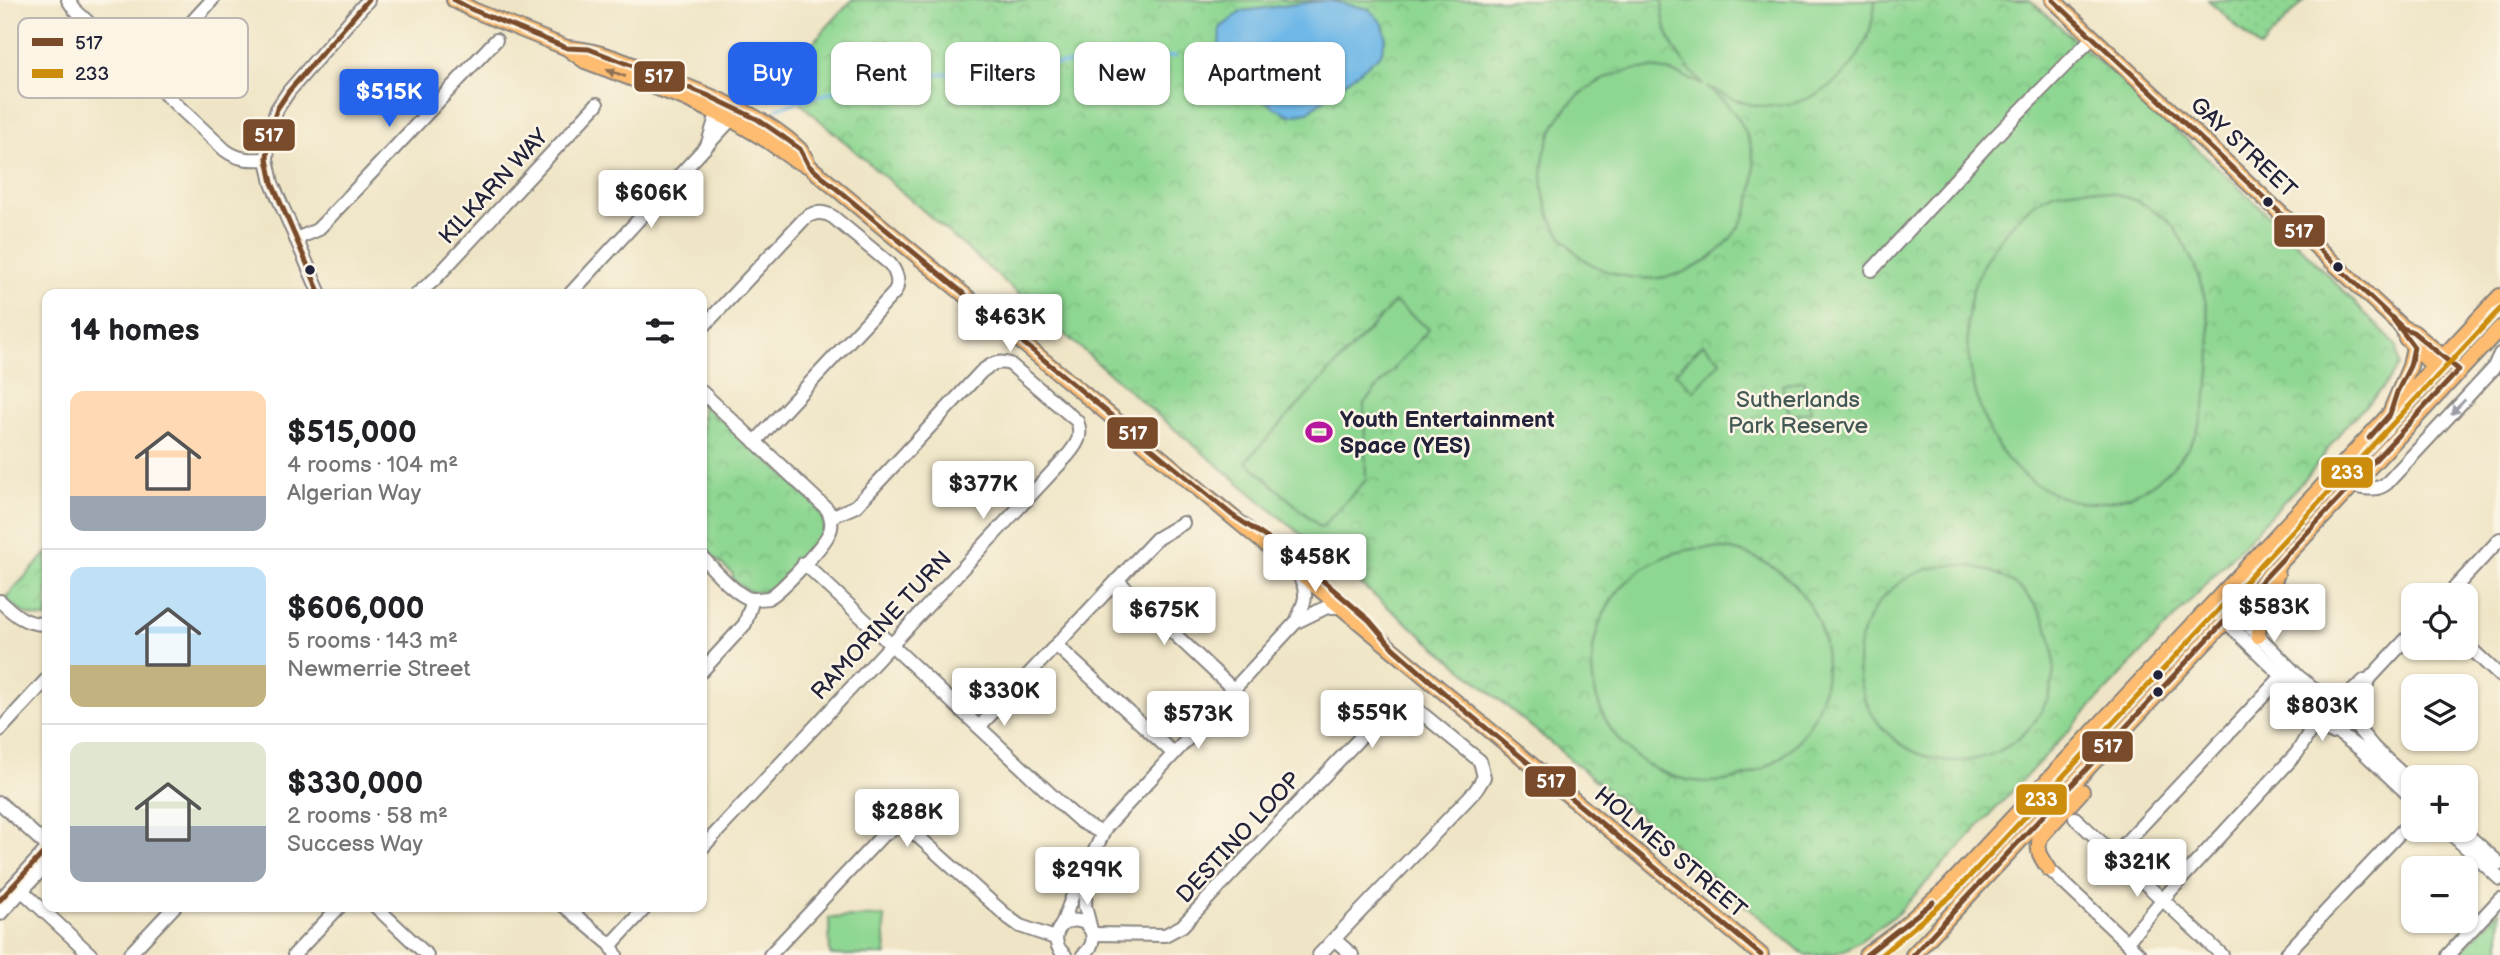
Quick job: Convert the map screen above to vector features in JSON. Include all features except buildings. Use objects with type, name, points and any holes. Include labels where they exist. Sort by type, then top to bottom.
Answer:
[{"type":"main road","name":"HOLMES STREET","points":[[454,0],[568,48],[585,61],[684,98],[718,107],[735,115],[793,159],[809,166],[1760,955]]},
{"type":"main road","name":"GAY STREET","points":[[2053,0],[2403,328],[2413,332],[2454,376]]},
{"type":"main road","points":[[1866,955],[1946,890],[2500,296]]},
{"type":"main road","name":"GAY STREET","points":[[2403,328],[2406,338],[2414,347],[2439,362]]},
{"type":"main road","points":[[1913,955],[2500,328]]},
{"type":"main road","points":[[2390,414],[2410,366],[2414,347]]},
{"type":"main road","name":"HOLMES STREET","points":[[1232,515],[1293,555],[1369,620],[1393,648]]},
{"type":"main road","points":[[2258,636],[2260,612],[2283,560]]},
{"type":"main road","points":[[2049,869],[2040,855],[2038,841],[2089,783],[2090,768]]},
{"type":"street","points":[[68,0],[84,18]]},
{"type":"street","points":[[195,18],[212,0]]},
{"type":"street","points":[[318,289],[271,183],[267,159],[269,134],[277,108],[289,91],[368,0]]},
{"type":"street","points":[[1872,270],[1990,142],[2093,37]]},
{"type":"street","points":[[296,239],[317,230],[496,40]]},
{"type":"street","points":[[170,98],[234,157],[267,159]]},
{"type":"street","name":"KILKARN WAY","points":[[422,289],[434,280],[597,104]]},
{"type":"street","points":[[708,144],[718,107]]},
{"type":"street","points":[[575,289],[735,115]]},
{"type":"street","points":[[707,323],[803,219],[813,214],[824,213],[834,217],[890,264],[897,274],[898,286],[895,292],[755,442]]},
{"type":"street","points":[[2352,486],[2374,490],[2387,483],[2493,369],[2500,354]]},
{"type":"street","name":"RAMORINE TURN","points":[[707,843],[1068,455],[1079,440],[1077,421],[1010,364],[1000,362],[991,365],[981,372],[856,506],[831,517]]},
{"type":"street","points":[[707,397],[827,509],[831,517],[828,535],[804,564],[772,595],[753,599],[741,594],[707,562]]},
{"type":"street","points":[[979,727],[1156,539],[1183,523]]},
{"type":"street","points":[[2459,583],[2500,539]]},
{"type":"street","points":[[804,564],[1070,812],[1087,826],[1102,833]]},
{"type":"street","points":[[1296,570],[1306,593],[1296,622]]},
{"type":"street","points":[[1117,580],[1233,689]]},
{"type":"street","points":[[707,666],[745,624],[753,599]]},
{"type":"street","points":[[0,601],[16,616],[36,625],[42,624]]},
{"type":"street","points":[[2216,602],[2316,714],[2319,728],[2360,749],[2401,788]]},
{"type":"street","points":[[1065,955],[1059,950],[1055,938],[1077,884],[1111,820],[1296,622],[1327,607],[1342,607]]},
{"type":"street","points":[[2230,617],[2258,636],[2308,685],[2341,709],[2401,772]]},
{"type":"street","points":[[1056,645],[1173,753]]},
{"type":"street","points":[[2341,709],[2401,645]]},
{"type":"street","points":[[2478,655],[2500,676]]},
{"type":"street","points":[[2114,855],[2283,675]]},
{"type":"street","points":[[0,730],[42,684]]},
{"type":"street","name":"DESTINO LOOP","points":[[1092,932],[1165,935],[1182,926],[1393,703],[1409,702],[1480,761],[1484,777],[1476,790],[1319,955]]},
{"type":"street","points":[[2127,942],[2297,753],[2322,704],[2341,709]]},
{"type":"street","points":[[2297,753],[2344,728],[2341,709]]},
{"type":"street","points":[[0,803],[42,843]]},
{"type":"street","points":[[2076,818],[2222,955]]},
{"type":"street","points":[[770,955],[880,838],[895,827],[912,831],[1020,926],[1055,938]]},
{"type":"street","points":[[2285,955],[2401,832]]},
{"type":"street","points":[[2460,842],[2500,879]]},
{"type":"street","points":[[2475,842],[2500,864]]},
{"type":"street","points":[[0,914],[42,855]]},
{"type":"street","points":[[0,900],[42,868]]},
{"type":"street","points":[[2049,869],[2140,955]]},
{"type":"street","points":[[1083,955],[1092,945],[1086,906],[1086,871]]},
{"type":"street","points":[[18,888],[42,910]]},
{"type":"street","points":[[2448,955],[2500,899]]},
{"type":"street","points":[[44,912],[91,955]]},
{"type":"street","points":[[129,955],[169,912]]},
{"type":"street","points":[[294,955],[334,912]]},
{"type":"street","points":[[381,912],[427,955]]},
{"type":"street","points":[[571,912],[626,955]]},
{"type":"street","points":[[582,912],[614,947]]},
{"type":"street","points":[[614,947],[642,912]]},
{"type":"street","points":[[1062,924],[1076,919],[1085,923],[1092,932]]},
{"type":"street","points":[[1335,939],[1352,955]]},
{"type":"green space","name":"Sutherlands Park Reserve","points":[[852,0],[2030,0],[2224,173],[2287,233],[2397,346],[2399,366],[2382,389],[2343,429],[2312,471],[1897,914],[1846,949],[1828,955],[1805,955],[1148,407],[802,105],[817,105],[817,42],[813,42]]},
{"type":"green space","points":[[1662,0],[1875,0],[1872,22],[1855,61],[1825,90],[1785,105],[1763,106],[1741,102],[1707,87],[1737,117],[1751,147],[1754,177],[1749,205],[1736,232],[1716,253],[1691,269],[1662,278],[1630,277],[1606,271],[1590,263],[1564,239],[1550,215],[1543,189],[1543,163],[1550,137],[1563,113],[1582,93],[1607,78],[1632,70],[1659,69],[1703,85],[1686,65],[1669,37]]},
{"type":"green space","points":[[2208,0],[2305,0],[2260,48]]},
{"type":"green space","points":[[2087,188],[2138,201],[2156,211],[2173,227],[2199,278],[2208,319],[2211,361],[2200,423],[2181,457],[2162,477],[2140,491],[2115,500],[2092,503],[2079,502],[2052,493],[2027,478],[2007,459],[1991,434],[1978,402],[1970,367],[1967,332],[1970,303],[1977,279],[1987,257],[2002,237],[2023,213],[2045,197]]},
{"type":"green space","name":"Youth Entertainment Space (YES)","points":[[1395,302],[1429,329],[1364,403],[1366,480],[1321,528],[1246,461]]},
{"type":"green space","points":[[1703,344],[1721,361],[1694,391],[1675,373]]},
{"type":"green space","points":[[1803,380],[1811,411],[1790,416],[1782,385]]},
{"type":"green space","points":[[707,408],[718,419],[722,417],[817,506],[824,525],[820,537],[773,588],[767,591],[756,592],[742,587],[732,579],[733,574],[707,554]]},
{"type":"green space","points":[[1698,548],[1720,548],[1754,557],[1792,582],[1817,620],[1824,642],[1824,688],[1817,710],[1792,748],[1764,768],[1743,777],[1720,782],[1698,782],[1675,777],[1654,768],[1635,756],[1618,739],[1597,699],[1592,676],[1592,654],[1597,631],[1606,610],[1618,591],[1635,574],[1675,553]]},
{"type":"green space","points":[[42,558],[42,618],[24,613],[5,598]]},
{"type":"green space","points":[[1956,565],[1994,572],[2011,581],[2025,594],[2038,608],[2047,625],[2054,663],[2047,701],[2038,718],[2025,732],[2011,745],[1994,754],[1956,761],[1918,754],[1901,745],[1887,732],[1874,718],[1865,701],[1858,663],[1865,625],[1874,608],[1887,594],[1901,581],[1918,572]]},
{"type":"green space","points":[[2500,910],[2500,955],[2458,955]]},
{"type":"green space","points":[[884,916],[886,955],[830,955],[829,918]]},
{"type":"water","points":[[1327,0],[1369,9],[1383,24],[1386,37],[1381,54],[1345,83],[1345,42],[1219,42],[1220,28],[1242,11]]},
{"type":"water","points":[[1271,105],[1317,105],[1308,112],[1290,115]]},
{"type":"waterway","points":[[777,108],[844,89],[926,76],[1175,56]]},
{"type":"transit line","name":"517","points":[[318,289],[272,183],[267,159],[269,134],[277,109],[289,91],[368,0]]},
{"type":"transit line","name":"517","points":[[454,0],[567,48],[589,49],[707,95],[757,119],[800,149],[809,166],[1232,515],[1293,555],[1369,620],[1393,648],[1451,699],[1761,955]]},
{"type":"transit line","name":"517","points":[[1913,955],[2459,370],[2413,332],[2403,328],[2053,0]]},
{"type":"transit line","name":"233","points":[[1881,955],[1952,895],[2500,309]]},
{"type":"transit line","name":"517","points":[[2369,438],[2390,414],[2410,366],[2414,347],[2392,318]]},
{"type":"transit line","name":"517","points":[[0,900],[42,854]]},
{"type":"transit line","name":"517","points":[[1866,955],[1933,902]]},
{"type":"place","name":"Youth Entertainment Space (YES)","points":[[1319,432]]}]
